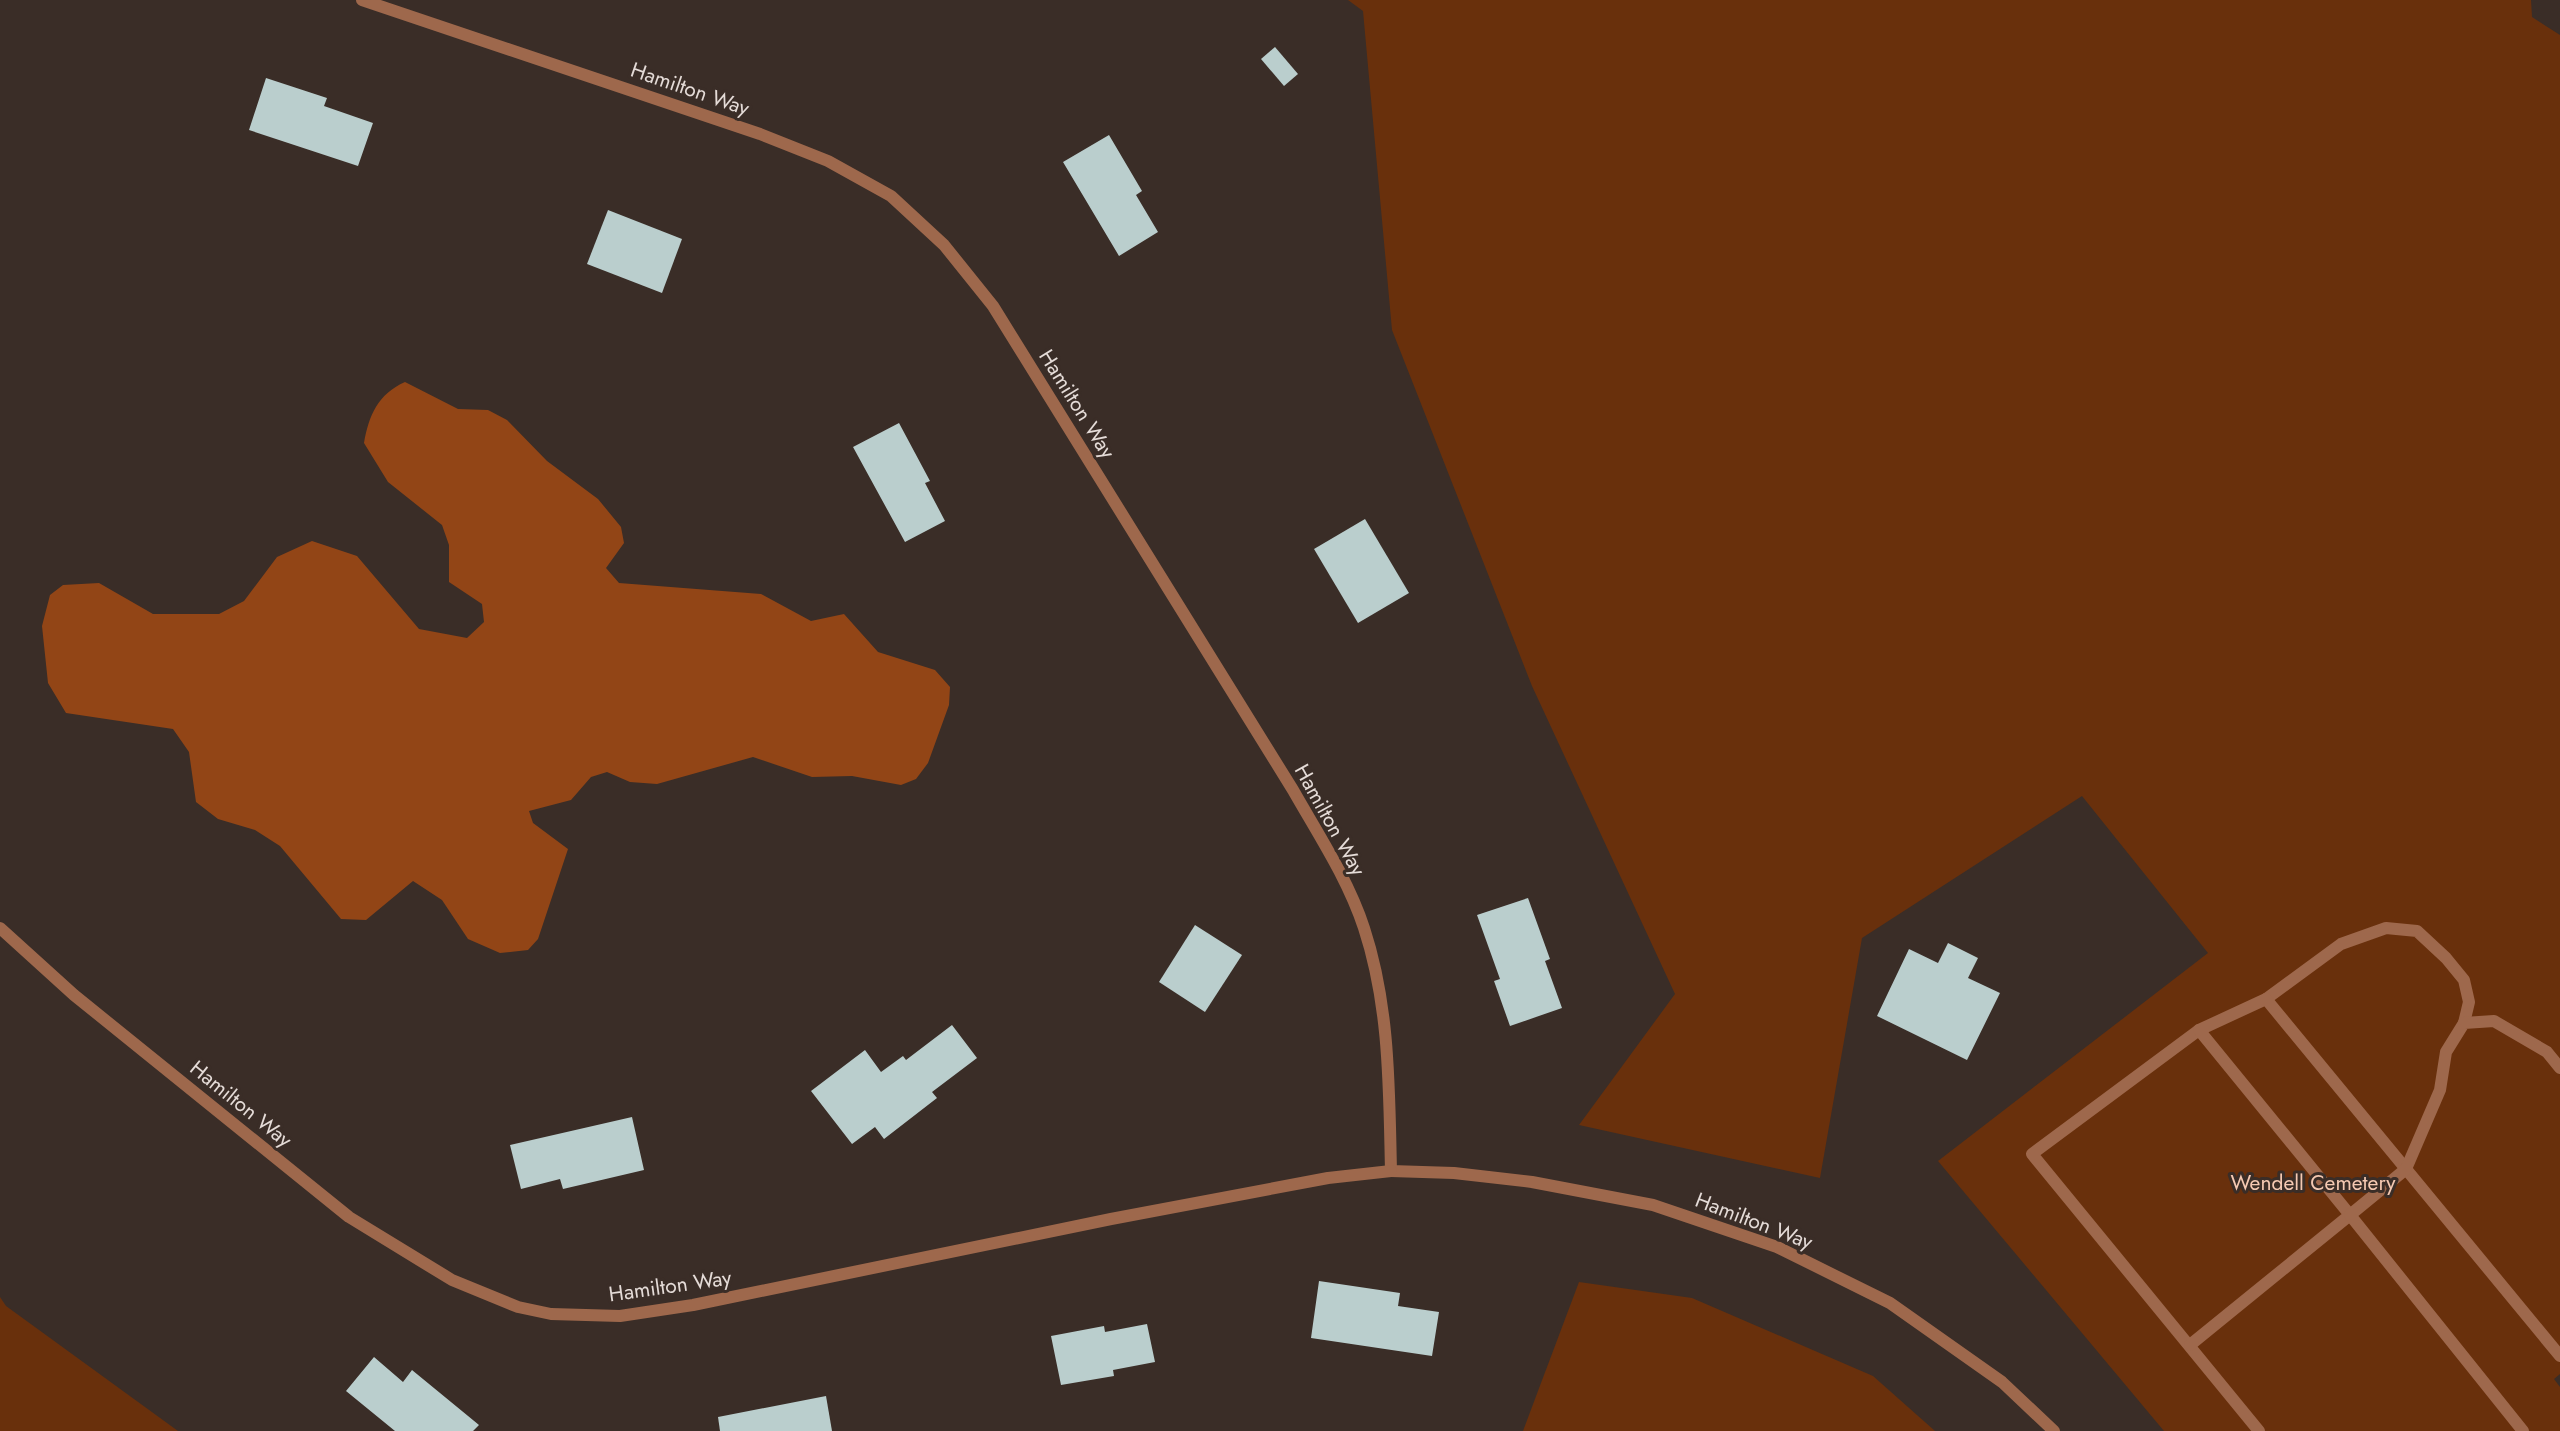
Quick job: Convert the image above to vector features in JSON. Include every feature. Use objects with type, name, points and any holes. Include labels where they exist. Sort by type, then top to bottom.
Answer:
[{"type":"street","name":"Hamilton Way","points":[[362,0],[760,134],[828,161],[891,196],[944,245],[993,306],[1287,780],[1333,860],[1364,927],[1380,991],[1387,1042],[1391,1171]]},
{"type":"street","name":"Hamilton Way","points":[[0,928],[74,995],[349,1217],[452,1280],[518,1307],[551,1314],[620,1316],[693,1305],[1111,1219],[1328,1178],[1391,1171],[1454,1173],[1532,1182],[1653,1205],[1777,1247],[1890,1303],[2002,1382],[2054,1431]]},
{"type":"street","points":[[2190,1345],[2406,1169],[2440,1090],[2446,1052],[2464,1023],[2469,1002],[2464,980],[2446,958],[2417,931],[2386,928],[2341,944],[2266,999],[2199,1030],[2032,1154],[2259,1431]]},
{"type":"street","points":[[2266,999],[2560,1356]]},
{"type":"street","points":[[2464,1023],[2494,1020],[2547,1052],[2560,1068]]},
{"type":"street","points":[[2199,1030],[2523,1431]]},
{"type":"street","points":[[2547,1052],[2560,1053]]},
{"type":"green space","name":"Wendell Cemetery","points":[[1348,0],[2531,0],[2532,17],[2560,35],[2560,1374],[2554,1379],[2560,1387],[2560,1431],[2164,1431],[1938,1161],[2208,953],[2082,796],[1862,938],[1820,1178],[1579,1125],[1675,994],[1532,686],[1392,330],[1363,11]]},
{"type":"green space","points":[[1579,1282],[1692,1298],[1873,1376],[1935,1431],[1523,1431]]},
{"type":"green space","points":[[0,1297],[6,1306],[178,1431],[0,1431]]},
{"type":"shaded area","points":[[405,382],[458,409],[488,410],[507,420],[547,461],[598,499],[621,527],[624,543],[606,568],[619,583],[761,594],[811,621],[844,614],[878,652],[935,670],[950,687],[949,705],[928,763],[916,779],[901,785],[852,776],[812,777],[753,757],[657,784],[630,782],[607,772],[591,777],[571,800],[529,811],[533,823],[568,849],[538,939],[528,950],[500,953],[468,939],[442,900],[413,881],[366,920],[341,919],[280,846],[255,830],[218,819],[196,802],[189,752],[173,729],[66,713],[48,683],[42,626],[50,595],[63,585],[99,583],[153,614],[219,614],[244,601],[277,557],[312,541],[357,556],[419,629],[467,638],[484,622],[482,604],[449,582],[449,545],[442,525],[388,482],[364,443],[376,406],[388,393]]},
{"type":"building","points":[[1275,47],[1298,74],[1284,86],[1261,59]]},
{"type":"building","points":[[266,78],[327,98],[324,106],[373,123],[358,166],[249,130]]},
{"type":"building","points":[[1109,135],[1142,191],[1136,195],[1158,232],[1119,256],[1063,162]]},
{"type":"building","points":[[608,210],[682,239],[662,293],[587,264]]},
{"type":"building","points":[[899,423],[930,481],[925,483],[945,521],[905,542],[853,447]]},
{"type":"building","points":[[1365,519],[1409,593],[1358,623],[1314,549]]},
{"type":"building","points":[[1528,898],[1550,959],[1545,961],[1562,1008],[1510,1026],[1494,981],[1500,979],[1477,915]]},
{"type":"building","points":[[1195,925],[1242,955],[1205,1012],[1159,982]]},
{"type":"building","points":[[1948,943],[1978,958],[1968,978],[2000,993],[1967,1060],[1877,1016],[1909,949],[1938,963]]},
{"type":"building","points":[[952,1025],[977,1058],[932,1092],[937,1098],[884,1139],[875,1127],[852,1144],[811,1091],[865,1050],[881,1072],[903,1056],[906,1060]]},
{"type":"building","points":[[632,1117],[644,1170],[563,1189],[560,1179],[521,1189],[510,1145]]},
{"type":"building","points":[[1319,1281],[1400,1293],[1398,1306],[1439,1312],[1432,1356],[1311,1338]]},
{"type":"building","points":[[1147,1324],[1155,1362],[1113,1370],[1114,1376],[1061,1385],[1051,1336],[1104,1326],[1105,1332]]},
{"type":"building","points":[[374,1357],[403,1382],[412,1370],[479,1425],[473,1431],[395,1431],[346,1391]]},
{"type":"building","points":[[826,1396],[832,1431],[720,1431],[718,1417]]}]
